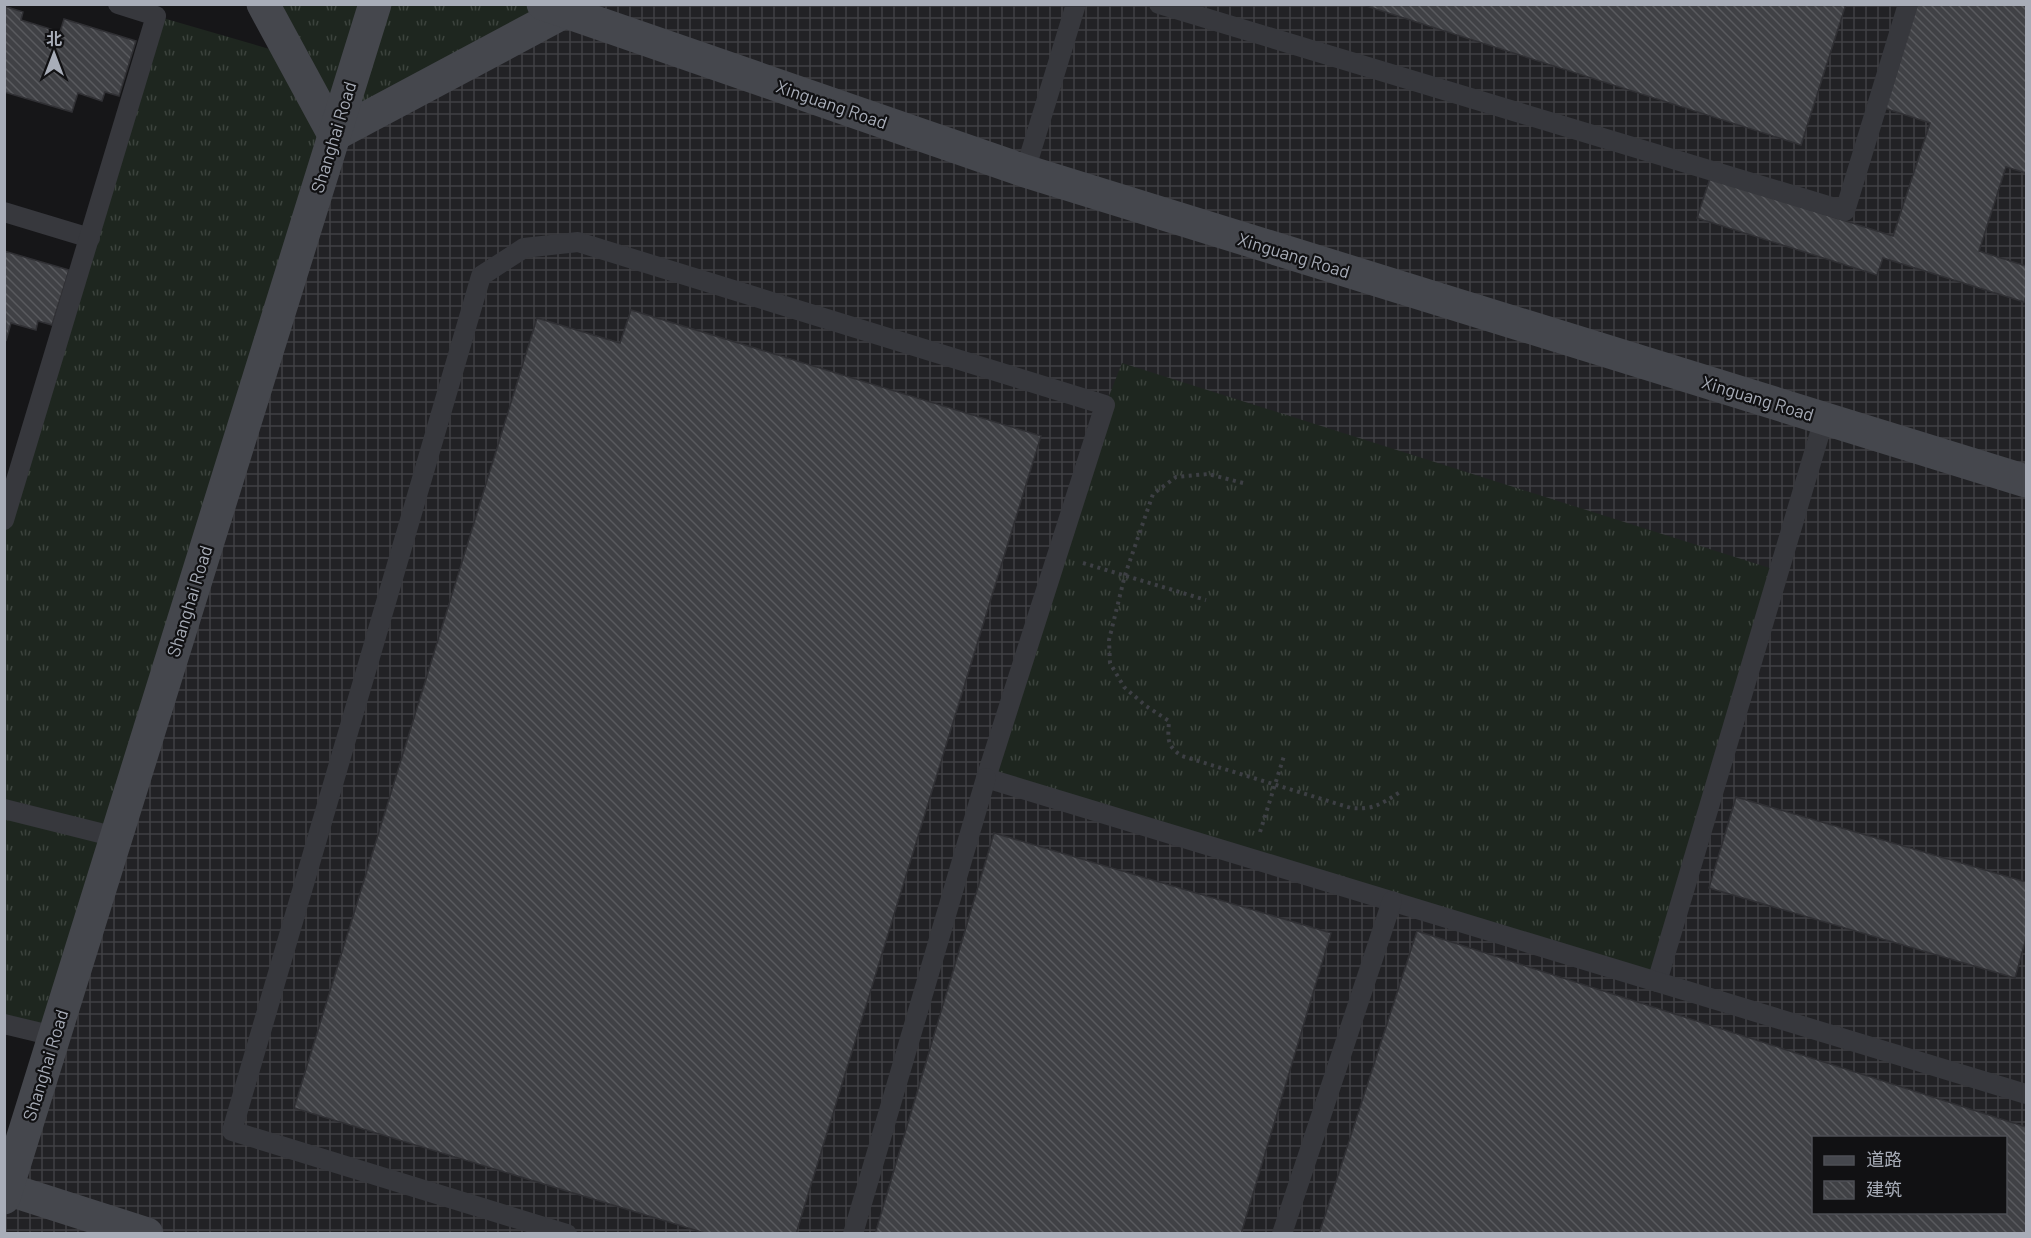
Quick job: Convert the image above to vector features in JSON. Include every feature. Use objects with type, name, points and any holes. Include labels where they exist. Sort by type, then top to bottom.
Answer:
[{"type":"street","points":[[263,4],[334,135],[557,7]]},
{"type":"street","name":"Shanghai Road","points":[[6,1193],[375,4]]},
{"type":"street","name":"Xinguang Road","points":[[557,7],[1025,171],[2026,481]]},
{"type":"street","points":[[6,1193],[147,1233]]},
{"type":"lane","points":[[4,520],[12,470],[90,238],[156,16],[118,4]]},
{"type":"lane","points":[[1025,171],[1076,4]]},
{"type":"lane","points":[[1159,4],[1845,211],[1908,4]]},
{"type":"lane","points":[[4,212],[90,238]]},
{"type":"lane","points":[[567,1233],[232,1131],[481,276],[524,248],[578,242],[1105,405],[986,778],[853,1233]]},
{"type":"lane","points":[[1657,982],[1824,419]]},
{"type":"lane","points":[[986,778],[2026,1094]]},
{"type":"lane","points":[[4,809],[116,837]]},
{"type":"lane","points":[[1282,1233],[1392,901]]},
{"type":"lane","points":[[4,1024],[54,1036]]},
{"type":"path","points":[[1243,483],[1208,474],[1176,477],[1153,494],[1125,575],[1109,640],[1110,663],[1124,687],[1146,706],[1169,721],[1168,742],[1174,751],[1182,756],[1351,808],[1366,809],[1400,792]]},
{"type":"path","points":[[1057,555],[1206,600]]},
{"type":"path","points":[[1251,858],[1284,756]]},
{"type":"shaded area","points":[[563,5],[2026,5],[2026,1233],[5,1234],[5,1198],[334,135]]},
{"type":"green space","points":[[263,5],[563,5],[334,135],[54,1036],[5,1024],[5,521],[156,16],[290,55]]},
{"type":"green space","points":[[1122,363],[1779,571],[1657,982],[986,778],[1105,406]]},
{"type":"building","points":[[1360,4],[1846,4],[1801,145]]},
{"type":"building","points":[[1914,4],[2026,4],[2026,173],[2006,167],[1979,251],[2026,266],[2024,302],[1883,258],[1877,275],[1697,218],[1710,178],[1893,236],[1930,123],[1881,107]]},
{"type":"building","points":[[4,6],[23,12],[21,20],[60,32],[64,19],[136,41],[119,96],[105,92],[102,101],[78,93],[72,112],[4,92]]},
{"type":"building","points":[[4,251],[69,270],[52,325],[38,321],[36,330],[11,323],[6,341]]},
{"type":"building","points":[[631,310],[1041,436],[796,1234],[708,1234],[294,1108],[537,318],[620,343]]},
{"type":"building","points":[[1736,797],[2026,882],[2026,938],[2015,978],[1709,888]]},
{"type":"building","points":[[994,833],[1331,933],[1241,1234],[875,1234]]},
{"type":"building","points":[[1417,931],[2026,1127],[2026,1234],[1319,1234]]}]
